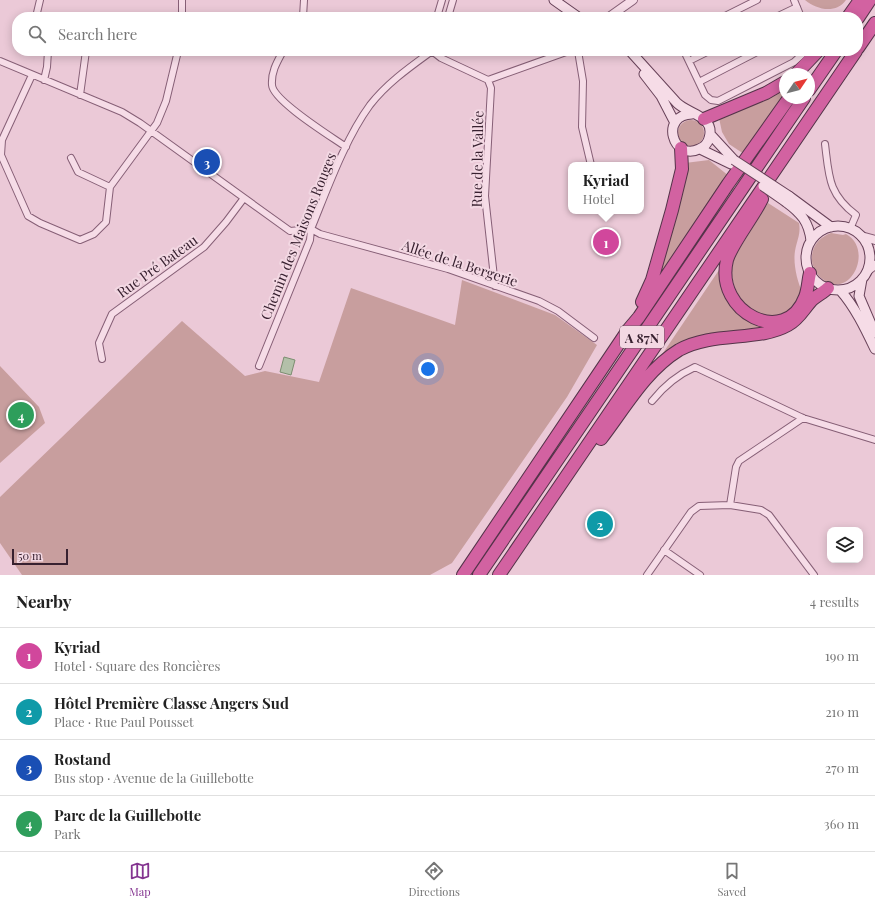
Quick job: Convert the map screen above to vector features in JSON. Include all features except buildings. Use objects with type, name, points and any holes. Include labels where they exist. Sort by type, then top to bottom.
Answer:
[{"type":"highway","points":[[852,12],[860,0]]},
{"type":"highway","points":[[862,12],[870,0]]},
{"type":"highway","points":[[863,41],[875,23]]},
{"type":"highway","points":[[802,68],[813,56]]},
{"type":"highway","points":[[811,68],[820,56]]},
{"type":"highway","points":[[815,81],[833,56]]},
{"type":"highway","name":"A 87N","points":[[499,575],[853,56]]},
{"type":"highway","points":[[704,119],[766,93],[779,85]]},
{"type":"highway","points":[[628,330],[640,317],[724,190],[785,104]]},
{"type":"highway","name":"A 87N","points":[[479,575],[800,104]]},
{"type":"highway","points":[[463,575],[628,330],[652,280],[672,210],[682,168],[681,148]]},
{"type":"highway","points":[[785,155],[756,212],[728,259],[726,280],[729,293],[736,303],[751,318],[777,322],[790,316],[805,298],[810,273]]},
{"type":"highway","points":[[552,497],[602,438],[645,380],[661,363],[679,350],[695,343],[721,337],[772,331],[788,326],[798,318],[811,302],[834,289]]},
{"type":"main road","points":[[554,0],[571,12]]},
{"type":"main road","points":[[563,0],[580,12]]},
{"type":"main road","points":[[628,56],[643,72],[661,96],[674,123]]},
{"type":"main road","points":[[634,56],[677,104],[692,114],[704,119],[709,126],[710,134],[707,143],[700,149],[690,151],[681,148],[673,138],[672,131],[674,123],[683,115],[692,114]]},
{"type":"main road","points":[[710,134],[732,162]]},
{"type":"main road","points":[[700,149],[732,162],[831,227]]},
{"type":"main road","points":[[788,199],[807,222],[811,241]]},
{"type":"main road","points":[[875,333],[859,296],[869,255],[866,243],[861,236],[850,229],[841,226],[831,227],[821,231],[811,241],[806,255],[810,273],[818,282],[834,289],[850,301],[875,349]]},
{"type":"main road","points":[[834,289],[852,286],[864,275]]},
{"type":"street","points":[[37,12],[40,0]]},
{"type":"street","points":[[182,0],[182,12]]},
{"type":"street","points":[[303,12],[304,0]]},
{"type":"street","points":[[438,12],[442,0]]},
{"type":"street","points":[[449,12],[453,0]]},
{"type":"street","points":[[616,12],[634,0]]},
{"type":"street","points":[[733,12],[757,0]]},
{"type":"street","points":[[794,0],[800,12]]},
{"type":"street","points":[[786,12],[797,6]]},
{"type":"street","points":[[44,80],[48,56]]},
{"type":"street","points":[[80,95],[85,56]]},
{"type":"street","points":[[32,75],[2,140],[1,155],[28,216],[46,226],[80,240],[94,234],[106,222],[110,187],[152,130],[166,101],[177,56]]},
{"type":"street","points":[[281,56],[274,69],[272,86],[281,101],[346,147]]},
{"type":"street","name":"Chemin des Maisons Rouges","points":[[259,366],[310,240],[311,229],[346,147],[370,105],[407,68],[425,56]]},
{"type":"street","points":[[438,56],[488,80],[555,56]]},
{"type":"street","points":[[579,56],[583,81],[582,127],[590,162]]},
{"type":"street","points":[[686,56],[705,95],[710,100],[718,101],[794,62],[801,56]]},
{"type":"street","points":[[689,62],[700,56]]},
{"type":"street","points":[[699,82],[749,56]]},
{"type":"street","points":[[0,60],[32,75],[122,112],[152,130],[290,231],[311,229]]},
{"type":"street","name":"Rue de la Vallée","points":[[488,80],[491,88],[485,196],[495,286]]},
{"type":"street","points":[[825,144],[831,186],[842,203],[856,215],[850,229]]},
{"type":"street","points":[[71,158],[78,172],[110,187]]},
{"type":"street","name":"Rue Pré Bateau","points":[[102,359],[99,343],[112,314],[204,247],[226,222],[244,198]]},
{"type":"street","name":"Allée de la Bergerie","points":[[311,229],[320,234],[448,269],[540,301],[558,311],[594,338]]},
{"type":"street","points":[[861,236],[875,240]]},
{"type":"street","points":[[864,275],[875,265]]},
{"type":"street","points":[[652,401],[661,390],[679,374],[695,367],[803,418],[875,440]]},
{"type":"street","points":[[730,505],[736,467],[739,461],[803,418]]},
{"type":"street","points":[[647,575],[691,512],[699,506],[730,505],[761,510],[769,515],[814,575]]},
{"type":"street","points":[[664,550],[700,575]]},
{"type":"shaded area","points":[[805,0],[846,0],[837,7],[826,9],[815,6]]},
{"type":"shaded area","points":[[779,93],[779,104],[744,154],[729,144],[722,132],[719,118]]},
{"type":"shaded area","points":[[691,120],[700,124],[704,133],[700,142],[691,146],[682,142],[678,133],[682,124]]},
{"type":"shaded area","points":[[709,160],[729,176],[666,271],[659,276],[685,163]]},
{"type":"shaded area","points":[[768,203],[799,223],[799,234],[795,251],[795,267],[797,278],[803,293],[792,308],[780,315],[767,316],[756,312],[746,304],[738,294],[733,282],[732,269],[735,256]]},
{"type":"shaded area","points":[[831,233],[846,234],[854,242],[858,251],[858,262],[855,272],[849,279],[840,284],[831,284],[820,277],[813,267],[812,255],[816,244],[824,236]]},
{"type":"shaded area","points":[[719,270],[724,289],[764,327],[659,359]]},
{"type":"shaded area","points":[[462,280],[555,315],[597,345],[567,397],[452,563],[430,575],[22,575],[0,543],[0,497],[182,321],[245,376],[265,371],[319,382],[351,288],[455,325]]},
{"type":"shaded area","points":[[284,357],[295,360],[291,375],[280,372]]},
{"type":"shaded area","points":[[0,366],[39,407],[45,423],[0,463]]},
{"type":"place","name":"Rostand","points":[[207,162]]},
{"type":"place","name":"Kyriad","points":[[606,242]]},
{"type":"place","name":"Parc de la Guillebotte","points":[[21,415]]},
{"type":"place","name":"Hôtel Première Classe Angers Sud","points":[[600,524]]}]
